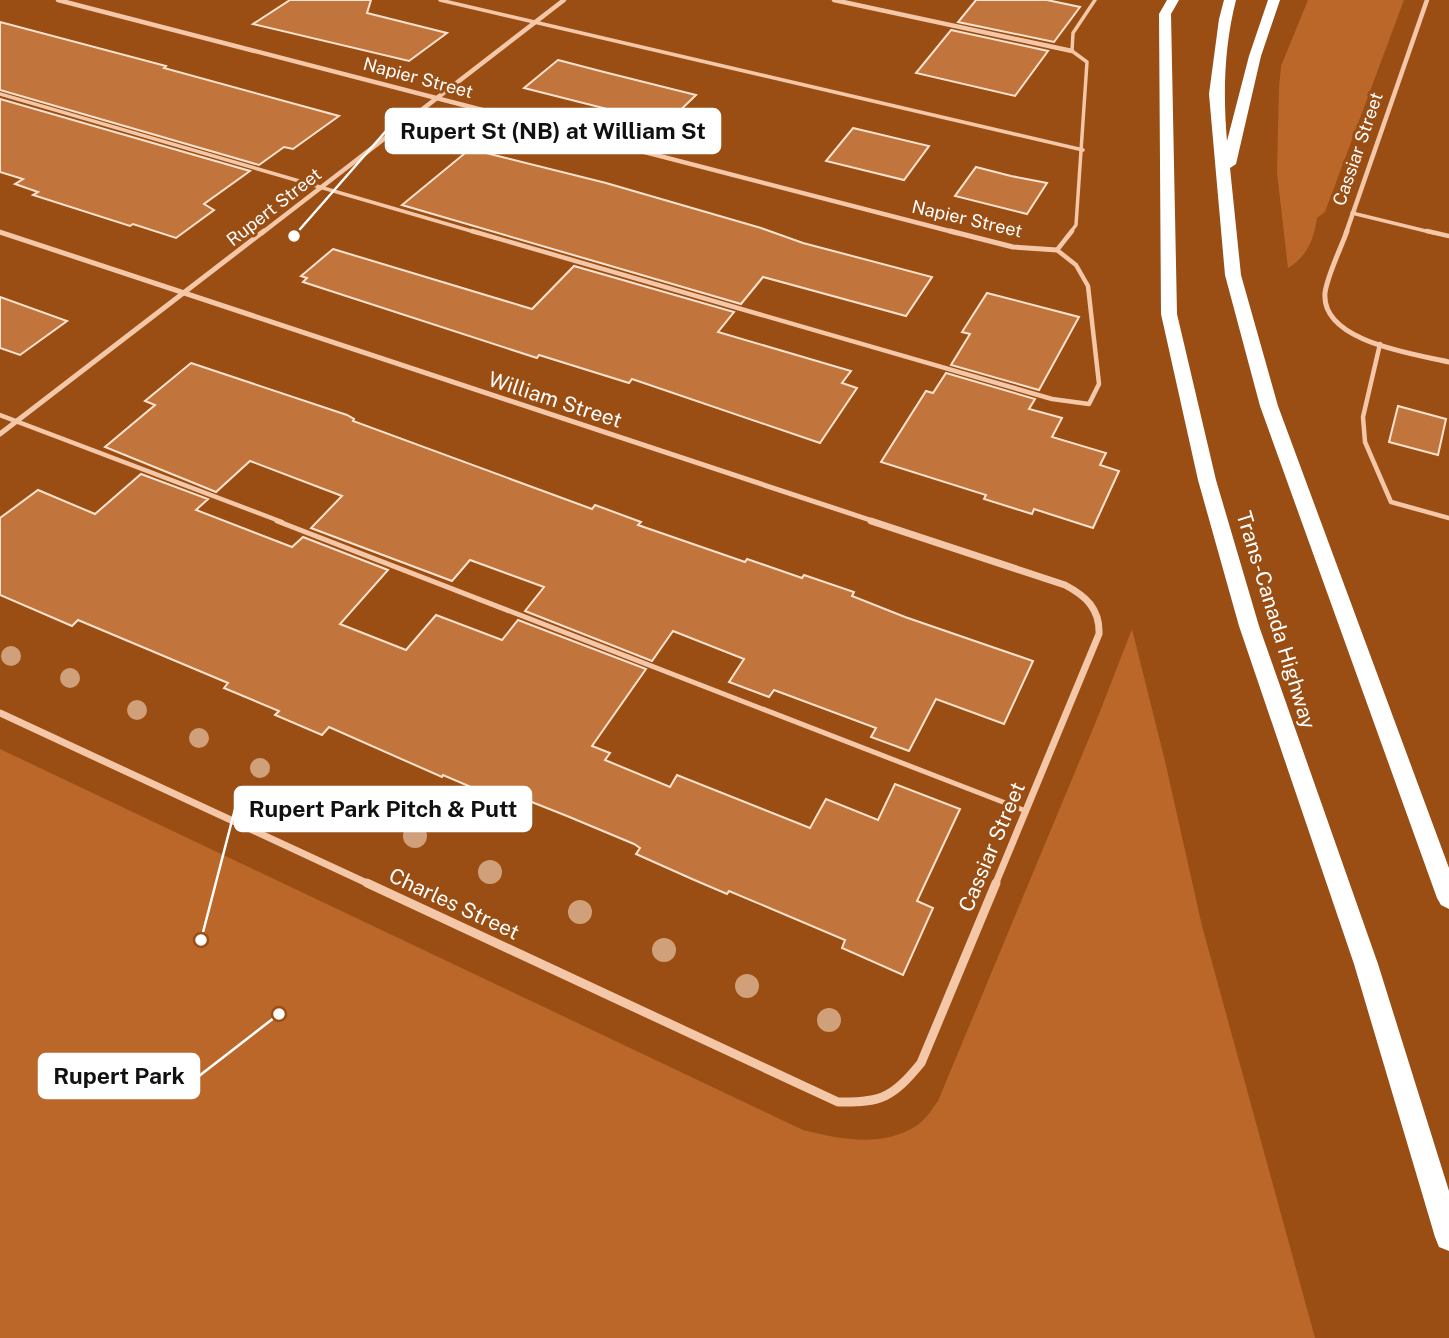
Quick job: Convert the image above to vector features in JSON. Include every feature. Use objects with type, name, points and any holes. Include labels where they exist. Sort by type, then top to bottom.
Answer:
[{"type":"highway","points":[[1230,0],[1225,19],[1216,94],[1233,275],[1269,406],[1449,898]]},
{"type":"highway","points":[[1224,183],[1255,56],[1274,0]]},
{"type":"highway","name":"Trans-Canada Highway","points":[[1167,5],[1169,314],[1208,480],[1249,626],[1366,964],[1449,1237]]},
{"type":"street","name":"Napier Street","points":[[58,0],[1013,247],[1057,250]]},
{"type":"street","name":"Rupert Street","points":[[0,434],[564,0]]},
{"type":"street","points":[[834,0],[1072,51]]},
{"type":"street","name":"Cassiar Street","points":[[1380,344],[1347,331],[1335,320],[1328,309],[1325,293],[1427,0]]},
{"type":"street","name":"William Street","points":[[0,232],[1065,585],[1083,594],[1095,607]]},
{"type":"street","points":[[1380,344],[1449,362]]},
{"type":"street","name":"Cassiar Street","points":[[896,1094],[921,1063],[1100,634],[1101,621],[1095,607]]},
{"type":"street","name":"Charles Street","points":[[0,713],[838,1101],[873,1103],[896,1094]]},
{"type":"lane","points":[[440,0],[1083,150]]},
{"type":"lane","points":[[0,94],[1052,399],[1089,404],[1099,384],[1088,286],[1076,265],[1057,250],[1076,225],[1083,150],[1087,62],[1072,51],[1073,33],[1094,0]]},
{"type":"lane","points":[[1352,213],[1449,236]]},
{"type":"lane","points":[[1380,344],[1363,416],[1365,442],[1391,502],[1449,518]]},
{"type":"lane","points":[[0,415],[1026,811]]},
{"type":"shaded area","points":[[1308,0],[1404,0],[1325,212],[1317,218],[1312,240],[1305,253],[1288,268],[1277,173],[1279,88],[1281,66]]},
{"type":"shaded area","points":[[1132,629],[1202,926],[1315,1338],[0,1338],[0,749],[803,1130],[860,1140],[875,1139],[903,1133],[916,1126],[938,1101]]},
{"type":"building","points":[[290,0],[371,0],[367,13],[447,33],[409,61],[253,24]]},
{"type":"building","points":[[976,0],[1047,0],[1080,7],[1054,42],[958,22]]},
{"type":"building","points":[[0,22],[339,116],[293,149],[284,147],[259,165],[0,90]]},
{"type":"building","points":[[951,30],[1048,51],[1015,96],[916,73]]},
{"type":"building","points":[[558,60],[696,95],[666,124],[524,88]]},
{"type":"building","points":[[0,99],[250,171],[204,204],[214,210],[176,238],[133,224],[130,226],[33,195],[38,192],[15,184],[23,179],[0,172]]},
{"type":"building","points":[[853,128],[929,146],[904,180],[826,161]]},
{"type":"building","points":[[470,149],[606,183],[761,228],[803,243],[932,277],[906,316],[763,277],[741,304],[402,205]]},
{"type":"building","points":[[976,167],[1047,183],[1027,214],[955,196]]},
{"type":"building","points":[[333,249],[532,309],[574,266],[734,312],[718,332],[851,371],[842,383],[857,388],[820,443],[632,379],[629,383],[539,355],[537,358],[303,282],[307,278],[301,276]]},
{"type":"building","points":[[987,293],[1079,317],[1039,390],[951,365],[970,334],[962,332]]},
{"type":"building","points":[[0,297],[67,321],[20,355],[0,348]]},
{"type":"building","points":[[191,363],[347,415],[354,419],[353,421],[592,509],[595,505],[641,522],[638,525],[745,562],[747,559],[854,592],[852,596],[905,617],[1033,661],[1004,724],[936,699],[909,751],[871,737],[876,728],[774,690],[769,697],[729,682],[744,659],[673,631],[652,661],[525,611],[544,587],[470,560],[452,581],[311,528],[342,496],[250,461],[216,492],[105,447],[155,405],[145,401]]},
{"type":"building","points":[[946,373],[1035,399],[1029,409],[1062,418],[1052,437],[1106,453],[1100,465],[1119,471],[1093,528],[1034,509],[1032,514],[984,499],[986,495],[881,462],[926,391],[933,393]]},
{"type":"building","points":[[1398,406],[1446,419],[1438,455],[1389,442]]},
{"type":"building","points":[[141,474],[208,499],[196,510],[292,547],[303,537],[388,570],[340,624],[406,650],[436,615],[502,640],[518,620],[646,669],[592,746],[610,753],[605,760],[670,787],[677,775],[810,828],[826,799],[878,820],[895,784],[960,809],[917,901],[933,908],[903,975],[842,948],[845,940],[729,891],[727,894],[636,854],[640,848],[634,844],[504,791],[499,799],[329,727],[322,735],[275,715],[279,711],[224,688],[228,683],[78,620],[72,626],[0,595],[0,518],[38,490],[95,514]]},
{"type":"place","name":"Rupert St (NB) at William St","points":[[294,236]]},
{"type":"place","name":"Rupert Park Pitch & Putt","points":[[201,940]]},
{"type":"place","name":"Rupert Park","points":[[279,1014]]}]
